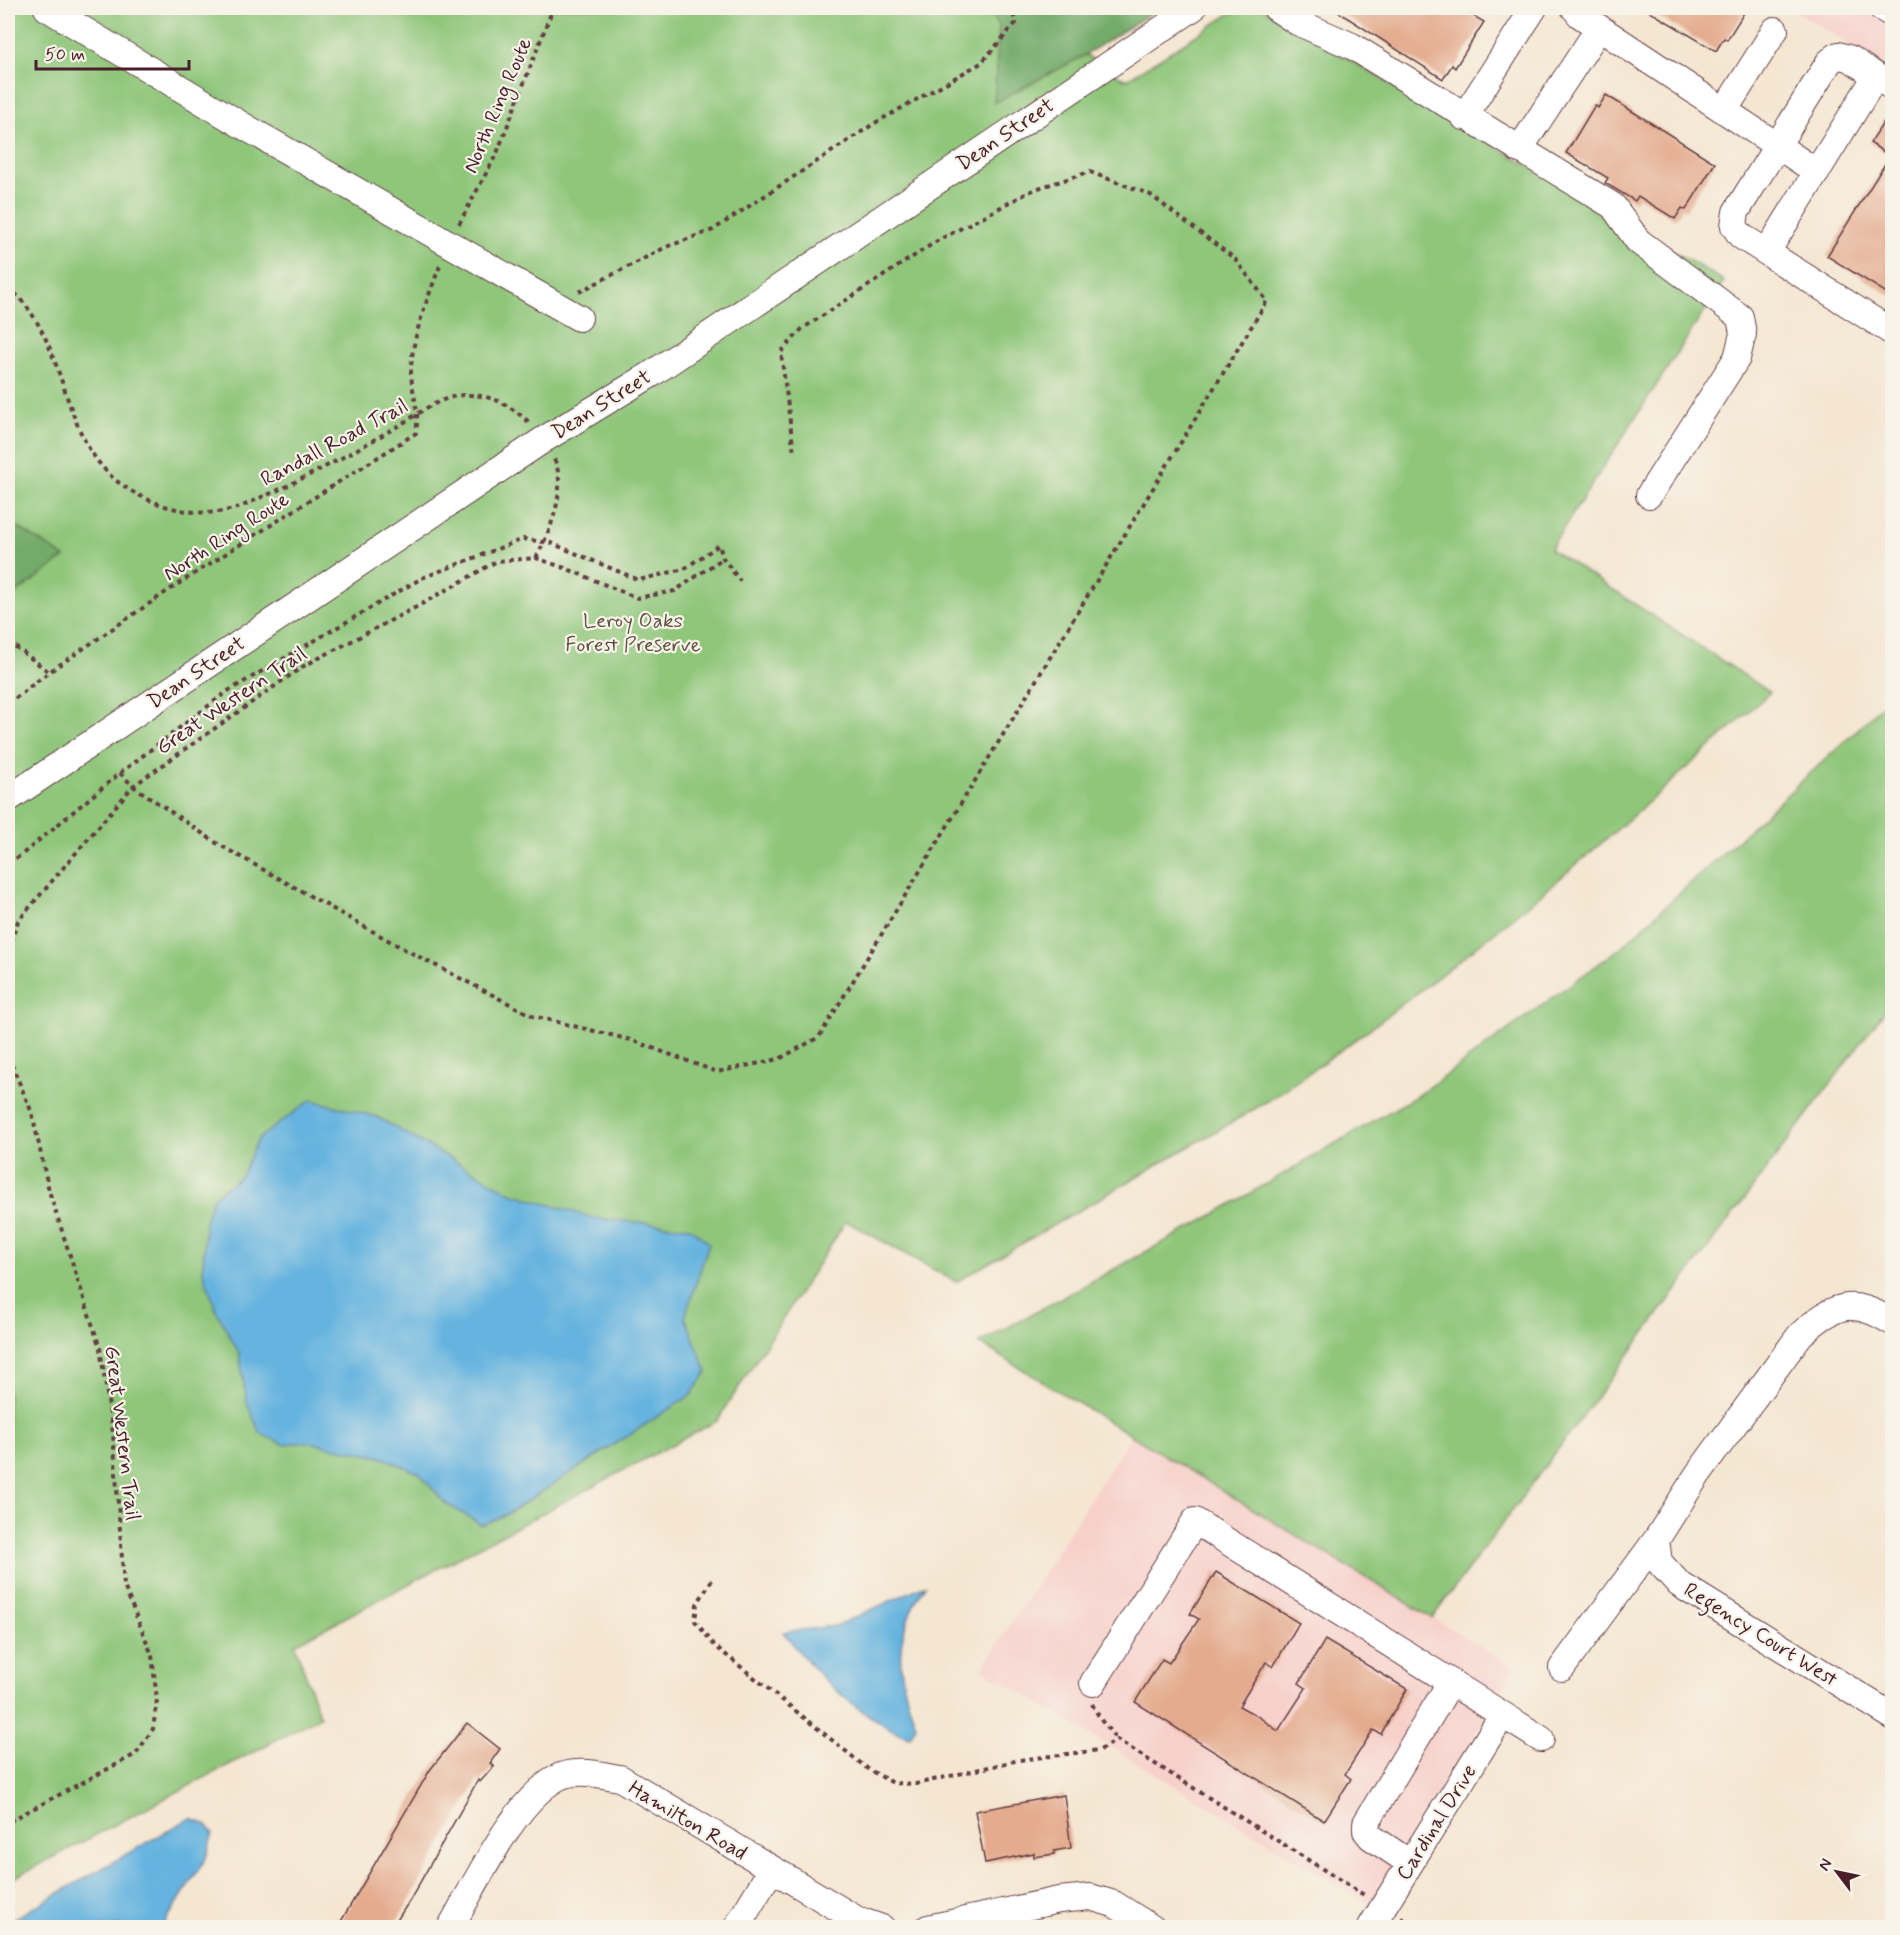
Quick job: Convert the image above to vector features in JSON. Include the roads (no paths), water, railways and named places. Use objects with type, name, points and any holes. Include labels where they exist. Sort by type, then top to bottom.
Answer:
[{"type":"street","points":[[47,8],[240,124],[579,318]]},
{"type":"street","name":"Dean Street","points":[[8,799],[543,440],[650,375],[1193,8]]},
{"type":"street","points":[[1276,8],[1304,26],[1352,46],[1464,117],[1614,206],[1638,241],[1740,317],[1743,334],[1737,358],[1649,495]]},
{"type":"street","points":[[1464,117],[1532,8]]},
{"type":"street","points":[[1574,8],[1599,28],[1817,172]]},
{"type":"street","points":[[1882,8],[1893,14]]},
{"type":"street","points":[[1519,150],[1599,28]]},
{"type":"street","points":[[1724,111],[1775,30]]},
{"type":"street","points":[[1767,252],[1817,172],[1884,81],[1851,60],[1838,55],[1829,62],[1736,212],[1734,226],[1741,236],[1893,333]]},
{"type":"street","points":[[1562,1668],[1656,1540],[1698,1474],[1800,1335],[1818,1319],[1844,1306],[1870,1309],[1893,1322]]},
{"type":"street","points":[[1094,1683],[1195,1521],[1541,1739]]},
{"type":"street","name":"Regency Court West","points":[[1656,1540],[1659,1562],[1679,1584],[1893,1716]]},
{"type":"street","points":[[1410,1863],[1371,1837],[1366,1832],[1366,1822],[1450,1683]]},
{"type":"street","name":"Cardinal Drive","points":[[1370,1928],[1502,1716]]},
{"type":"street","name":"Hamilton Road","points":[[450,1928],[524,1804],[558,1777],[591,1773],[620,1778],[856,1919],[882,1928]]},
{"type":"street","points":[[736,1928],[771,1870]]},
{"type":"street","points":[[928,1928],[1059,1900],[1090,1897],[1114,1904],[1152,1928]]},
{"type":"water","points":[[311,1100],[377,1117],[511,1193],[594,1218],[689,1227],[709,1243],[685,1317],[707,1372],[691,1395],[507,1514],[482,1525],[445,1503],[419,1473],[381,1457],[308,1442],[283,1444],[260,1433],[247,1403],[239,1353],[216,1310],[203,1271],[205,1221],[213,1197],[241,1176],[258,1139]]},
{"type":"water","points":[[925,1585],[907,1621],[901,1653],[904,1687],[916,1725],[910,1737],[881,1723],[852,1704],[816,1671],[783,1632],[836,1626]]},
{"type":"water","points":[[190,1818],[207,1825],[213,1833],[206,1858],[162,1927],[8,1927],[8,1922]]},
{"type":"park label","name":"Leroy Oaks Forest Preserve","points":[[633,632]]}]
